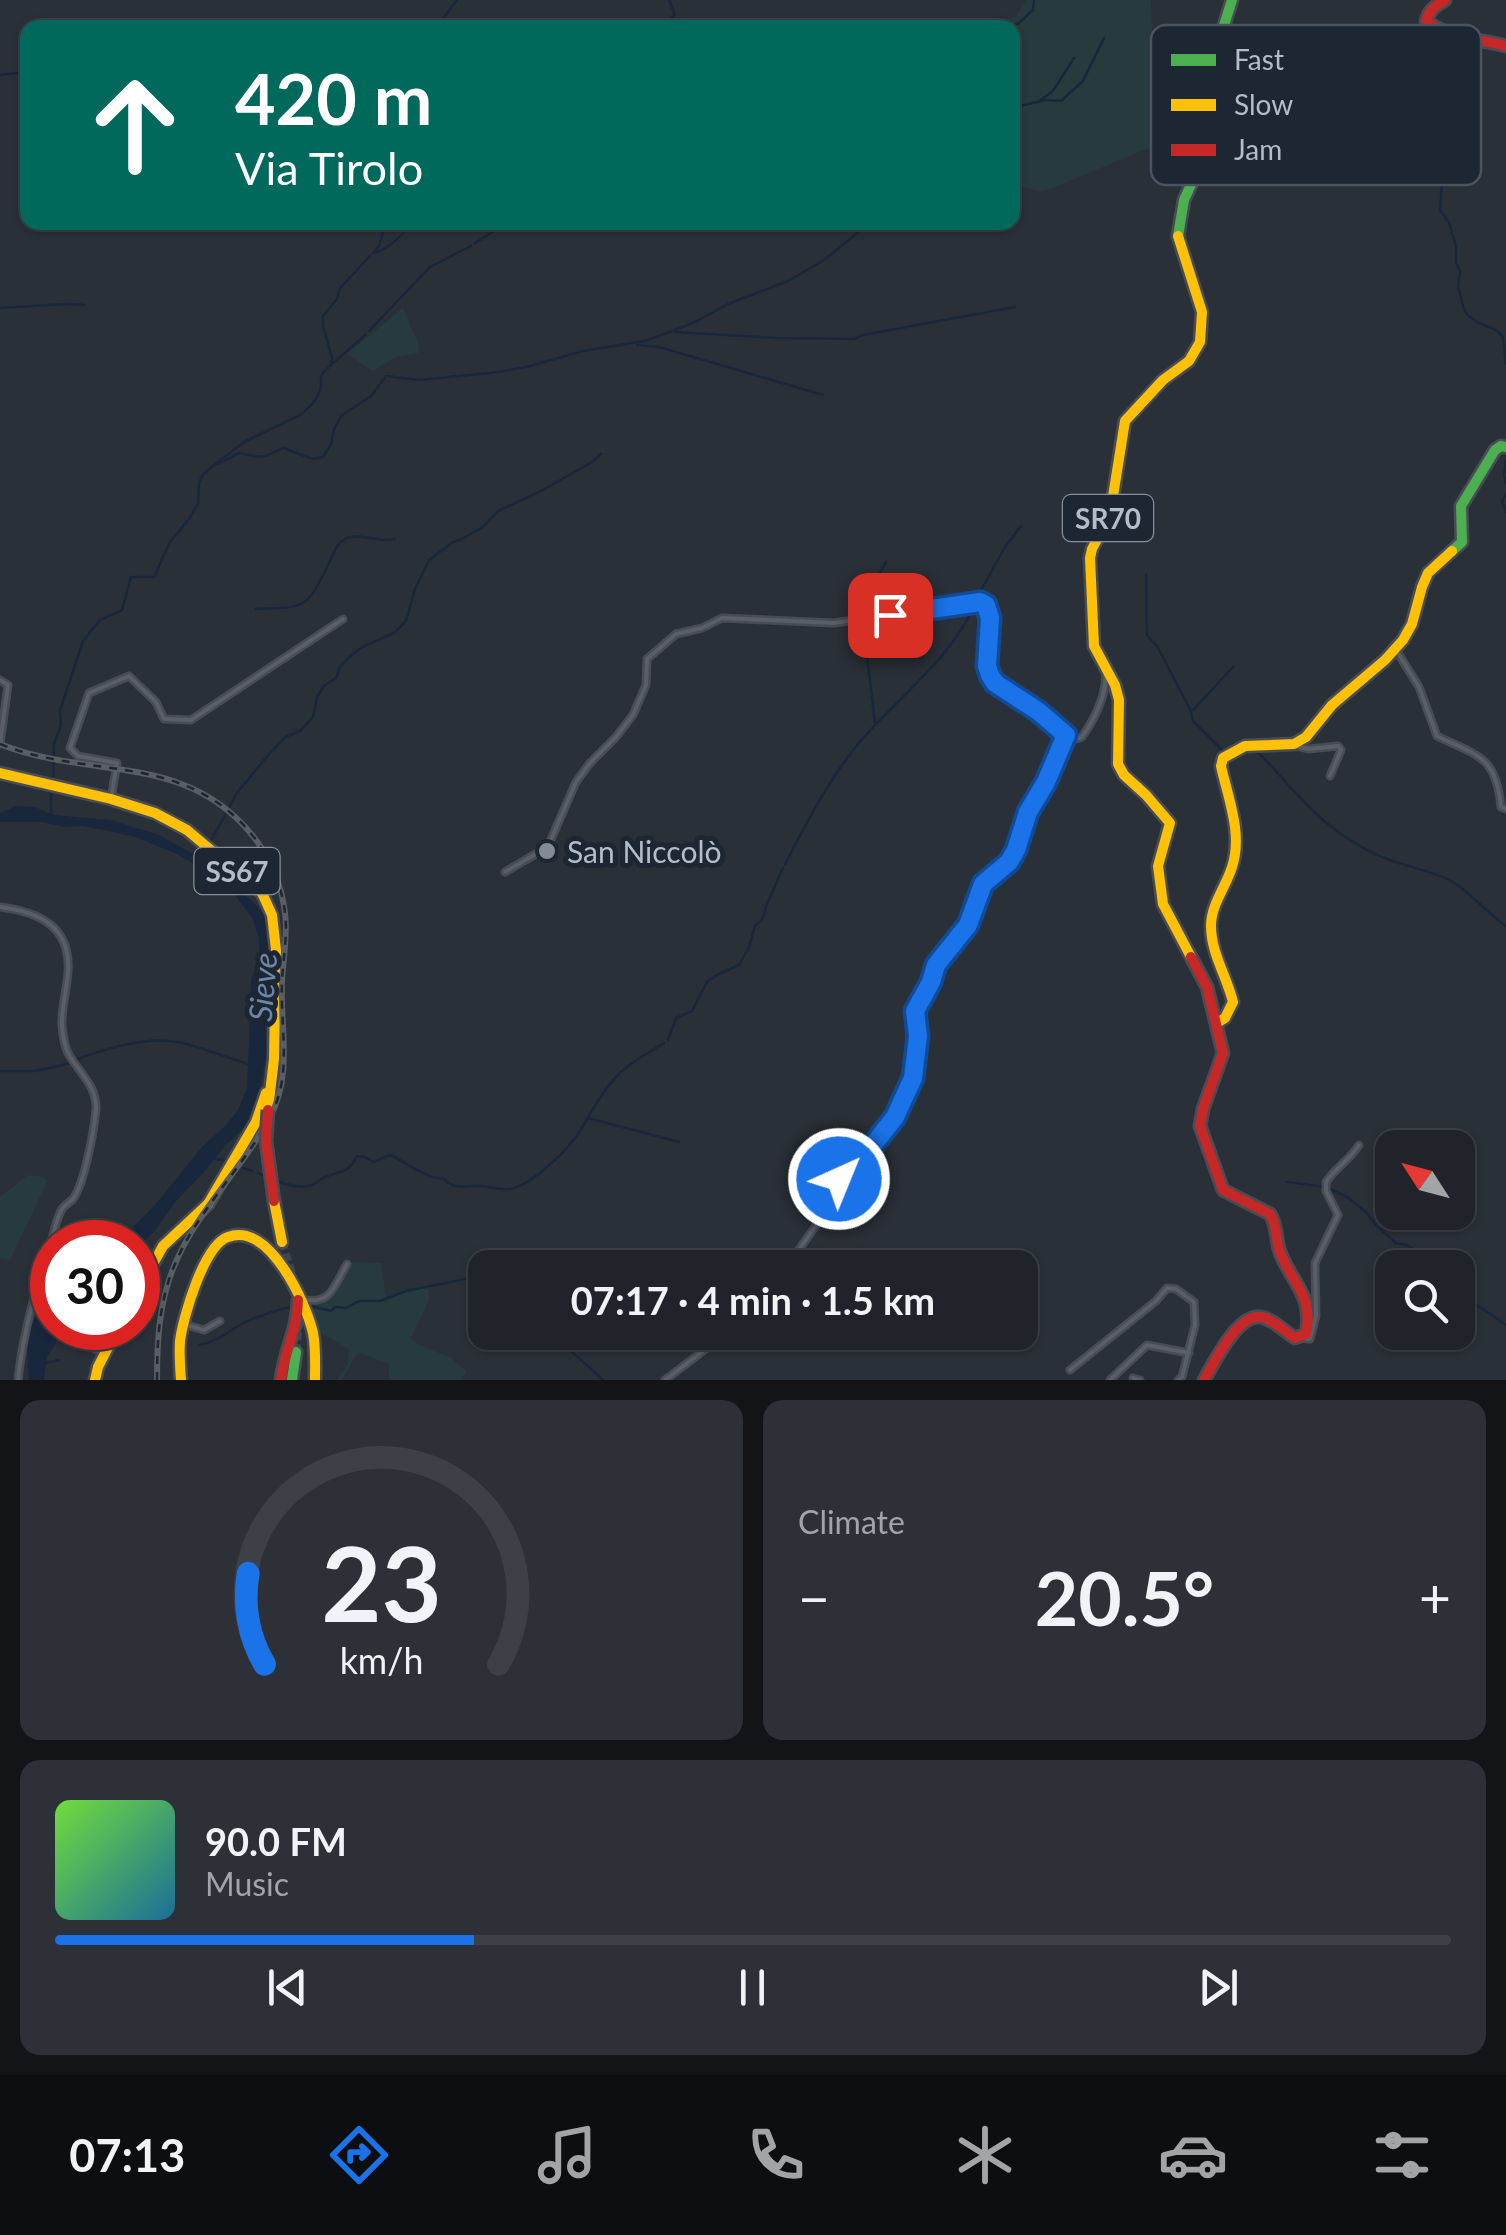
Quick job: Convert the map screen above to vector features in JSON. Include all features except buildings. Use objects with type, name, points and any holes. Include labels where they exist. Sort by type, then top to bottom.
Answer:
[{"type":"main road","name":"SR70","points":[[1224,25],[1232,0]]},
{"type":"main road","points":[[1429,25],[1428,13],[1445,0]]},
{"type":"main road","points":[[1481,40],[1506,46]]},
{"type":"main road","name":"SR70","points":[[1191,185],[1176,232],[1202,312],[1200,342],[1189,361],[1163,380],[1125,421],[1110,515],[1090,558],[1094,646],[1115,685],[1118,764],[1170,822],[1158,866],[1163,904],[1204,979],[1223,1053],[1203,1109],[1203,1140],[1224,1190],[1274,1219],[1280,1252],[1300,1283],[1307,1308],[1309,1326],[1304,1336]]},
{"type":"main road","points":[[1216,1024],[1225,1018],[1233,1002],[1211,928],[1216,901],[1234,859],[1234,824],[1223,758],[1252,744],[1290,744],[1305,739],[1334,703],[1395,649],[1410,629],[1426,575],[1462,542],[1461,506],[1492,454],[1504,447]]},
{"type":"main road","name":"SS67","points":[[0,773],[110,799],[173,821],[255,886],[267,902],[276,950],[274,1060],[266,1141],[282,1242]]},
{"type":"main road","points":[[160,1251],[208,1204],[256,1122],[274,1060]]},
{"type":"main road","points":[[181,1380],[180,1336],[212,1250],[226,1237],[247,1234],[264,1243],[303,1303],[312,1334],[315,1380]]},
{"type":"main road","points":[[281,1380],[283,1360],[298,1316],[294,1286]]},
{"type":"main road","points":[[1204,1380],[1230,1338],[1248,1319],[1265,1318],[1290,1336],[1304,1336]]},
{"type":"main road","points":[[95,1380],[106,1350]]},
{"type":"main road","points":[[293,1376],[296,1352]]},
{"type":"street","points":[[505,872],[549,844],[576,782],[633,715],[646,684],[647,659],[676,634],[722,618],[834,623],[981,602],[990,618],[987,666],[995,683],[1073,740],[1086,732],[1106,684],[1106,668]]},
{"type":"street","points":[[110,799],[117,764],[78,756],[70,748],[89,693],[130,676],[156,702],[164,719],[191,720],[343,619]]},
{"type":"street","points":[[1395,649],[1419,687],[1437,736],[1484,760],[1493,773],[1501,806],[1506,809]]},
{"type":"street","points":[[0,680],[8,685],[0,744]]},
{"type":"street","points":[[798,1250],[839,1179],[862,1159],[895,1117],[913,1078],[918,1036],[915,1011],[936,965],[968,925],[983,884],[1009,862],[1016,850],[1028,812],[1066,735]]},
{"type":"street","points":[[1290,744],[1308,749],[1338,746],[1339,758],[1330,776]]},
{"type":"street","points":[[0,906],[38,916],[58,931],[68,962],[62,1021],[64,1041],[87,1079],[96,1105],[82,1176],[74,1198],[62,1209],[44,1264],[21,1352],[18,1380]]},
{"type":"street","points":[[1304,1336],[1307,1340],[1313,1334],[1316,1263],[1338,1214],[1326,1191],[1326,1182],[1359,1145]]},
{"type":"street","points":[[303,1303],[325,1298],[347,1264]]},
{"type":"street","points":[[1070,1370],[1156,1301],[1166,1288],[1176,1289],[1194,1302],[1195,1325],[1182,1379]]},
{"type":"street","points":[[183,1324],[204,1330],[220,1321]]},
{"type":"street","points":[[1110,1380],[1147,1346],[1189,1353]]},
{"type":"street","points":[[97,1350],[104,1354]]},
{"type":"street","points":[[665,1380],[704,1350]]},
{"type":"green space","points":[[1026,0],[1151,0],[1151,147],[1043,192],[1020,186],[1020,20],[1002,20],[1016,17]]},
{"type":"green space","points":[[403,308],[420,348],[418,353],[396,357],[373,371],[347,354]]},
{"type":"green space","points":[[28,1175],[44,1177],[47,1182],[10,1260],[0,1258],[0,1197]]},
{"type":"green space","points":[[381,1263],[386,1298],[428,1285],[429,1300],[411,1338],[451,1358],[466,1371],[462,1380],[389,1380],[389,1364],[358,1352],[342,1380],[337,1380],[348,1364],[349,1349],[317,1331],[312,1333],[307,1304],[324,1303],[347,1264]]},
{"type":"water","name":"Sieve","points":[[16,806],[35,807],[53,815],[111,820],[159,835],[217,867],[263,912],[270,933],[271,957],[264,1005],[267,1053],[256,1109],[245,1127],[160,1224],[160,1220],[140,1220],[202,1147],[226,1125],[238,1110],[247,1088],[251,980],[259,956],[253,919],[234,894],[177,854],[135,837],[83,826],[0,822],[0,813]]},
{"type":"water","points":[[30,1332],[30,1350],[51,1350],[44,1380],[29,1380]]},
{"type":"waterway","points":[[442,20],[457,0]]},
{"type":"waterway","points":[[669,0],[675,15],[669,20]]},
{"type":"waterway","points":[[1020,22],[1033,10],[1034,0]]},
{"type":"waterway","points":[[1020,106],[1061,101],[1083,81],[1104,38]]},
{"type":"waterway","points":[[1038,102],[1053,91],[1074,58]]},
{"type":"waterway","points":[[0,75],[20,73]]},
{"type":"waterway","points":[[1442,185],[1440,210],[1456,246],[1458,286],[1464,309],[1467,315],[1503,337],[1506,364]]},
{"type":"waterway","points":[[373,253],[384,230]]},
{"type":"waterway","points":[[373,253],[390,245],[406,230]]},
{"type":"waterway","points":[[475,243],[495,230]]},
{"type":"waterway","points":[[218,464],[239,453],[262,456],[283,448],[313,459],[323,457],[341,416],[371,396],[386,376],[419,380],[499,372],[583,351],[645,341],[788,281],[824,260],[861,230]]},
{"type":"waterway","points":[[369,331],[430,267],[471,246]]},
{"type":"waterway","points":[[331,365],[323,316],[337,299],[340,288],[370,256]]},
{"type":"waterway","points":[[0,308],[85,305]]},
{"type":"waterway","points":[[675,332],[854,339],[1015,307]]},
{"type":"waterway","points":[[53,781],[60,711],[83,641],[100,620],[122,610],[131,577],[154,577],[170,542],[198,504],[203,474],[244,442],[300,415],[317,398],[322,374],[365,335]]},
{"type":"waterway","points":[[637,345],[659,347],[823,395]]},
{"type":"waterway","points":[[229,808],[236,794],[285,737],[300,731],[313,717],[317,697],[336,678],[348,658],[394,633],[406,621],[429,560],[483,527],[498,511],[541,491],[601,454]]},
{"type":"waterway","points":[[1506,461],[1506,483]]},
{"type":"waterway","points":[[1506,494],[1502,501],[1506,512]]},
{"type":"waterway","points":[[975,601],[1021,526]]},
{"type":"waterway","points":[[256,609],[303,603],[315,590],[337,547],[347,538],[395,539]]},
{"type":"waterway","points":[[864,616],[871,589],[886,562]]},
{"type":"waterway","points":[[1146,575],[1147,635],[1157,646],[1193,721],[1225,753]]},
{"type":"waterway","points":[[785,864],[841,767],[864,737],[939,659],[974,606]]},
{"type":"waterway","points":[[863,623],[875,723]]},
{"type":"waterway","points":[[1193,710],[1234,666]]},
{"type":"waterway","points":[[1232,756],[1251,750],[1259,753],[1306,804],[1343,835],[1385,858],[1451,881],[1506,926]]},
{"type":"waterway","points":[[51,789],[51,816]]},
{"type":"waterway","points":[[210,842],[227,812]]},
{"type":"waterway","points":[[668,1040],[676,1018],[692,1011],[707,982],[739,965],[783,868]]},
{"type":"waterway","points":[[75,1060],[126,1045],[166,1041],[248,1064]]},
{"type":"waterway","points":[[258,1173],[284,1184],[306,1186],[347,1169],[357,1156],[373,1162],[390,1155],[457,1186],[518,1187],[571,1144],[620,1073],[664,1043]]},
{"type":"waterway","points":[[0,1071],[36,1071],[71,1063]]},
{"type":"waterway","points":[[588,1118],[679,1142]]},
{"type":"waterway","points":[[214,1159],[225,1160]]},
{"type":"waterway","points":[[243,1168],[252,1171]]},
{"type":"waterway","points":[[1287,1182],[1325,1187],[1347,1197],[1396,1243],[1414,1250]]},
{"type":"waterway","points":[[306,1305],[331,1311],[359,1301],[380,1301],[406,1291],[468,1278]]},
{"type":"waterway","points":[[1475,1304],[1506,1325]]},
{"type":"waterway","points":[[199,1345],[252,1319],[293,1307]]},
{"type":"waterway","points":[[570,1350],[603,1380]]},
{"type":"waterway","points":[[46,1363],[59,1360]]},
{"type":"tunnel","points":[[282,1242],[297,1288]]},
{"type":"tunnel","points":[[296,1352],[300,1317]]},
{"type":"railway","points":[[0,744],[34,755],[167,779],[226,809],[259,844],[278,882],[286,921],[283,1068],[270,1117]]},
{"type":"railway","points":[[157,1380],[160,1321],[175,1264],[203,1214],[261,1133]]},
{"type":"traffic: fast","points":[[1224,25],[1232,0]]},
{"type":"traffic: fast","points":[[1178,236],[1191,185]]},
{"type":"traffic: fast","points":[[1452,551],[1462,542],[1461,506],[1495,450],[1506,447]]},
{"type":"traffic: fast","points":[[292,1380],[296,1352]]},
{"type":"traffic: slow","points":[[1178,236],[1202,312],[1200,342],[1189,361],[1163,380],[1125,421],[1110,515],[1090,558],[1094,646],[1119,700],[1118,764],[1170,823],[1158,866],[1163,904],[1191,957]]},
{"type":"traffic: slow","points":[[1217,1023],[1225,1018],[1233,1002],[1211,926],[1213,910],[1232,867],[1236,842],[1221,766],[1223,758],[1245,746],[1294,744],[1306,737],[1332,705],[1403,640],[1428,573],[1452,551]]},
{"type":"traffic: slow","points":[[0,773],[155,813],[187,830],[262,893],[272,915],[276,950],[274,1059],[268,1110]]},
{"type":"traffic: slow","points":[[208,1204],[256,1122],[266,1093]]},
{"type":"traffic: slow","points":[[274,1201],[282,1242]]},
{"type":"traffic: slow","points":[[160,1251],[208,1204]]},
{"type":"traffic: slow","points":[[181,1380],[180,1341],[196,1283],[219,1243],[243,1235],[271,1252],[303,1303],[313,1333],[315,1380]]},
{"type":"traffic: slow","points":[[95,1380],[107,1350]]},
{"type":"traffic: jam","points":[[1432,25],[1426,21],[1429,14],[1445,0]]},
{"type":"traffic: jam","points":[[1481,41],[1506,46]]},
{"type":"traffic: jam","points":[[1191,957],[1207,987],[1223,1053],[1200,1126],[1223,1190],[1273,1219],[1280,1252],[1304,1299],[1308,1321],[1306,1334],[1295,1338],[1261,1317],[1243,1323],[1227,1341],[1204,1380]]},
{"type":"traffic: jam","points":[[268,1110],[266,1141],[274,1201]]},
{"type":"traffic: jam","points":[[281,1380],[298,1300]]},
{"type":"place","name":"San Niccolò","points":[[547,851]]},
{"type":"route","points":[[839,1179],[862,1159],[895,1117],[913,1078],[918,1036],[915,1011],[936,965],[968,925],[983,884],[1009,862],[1020,843],[1028,812],[1066,735],[995,683],[990,675],[990,618],[986,605],[980,602],[890,615]]}]
